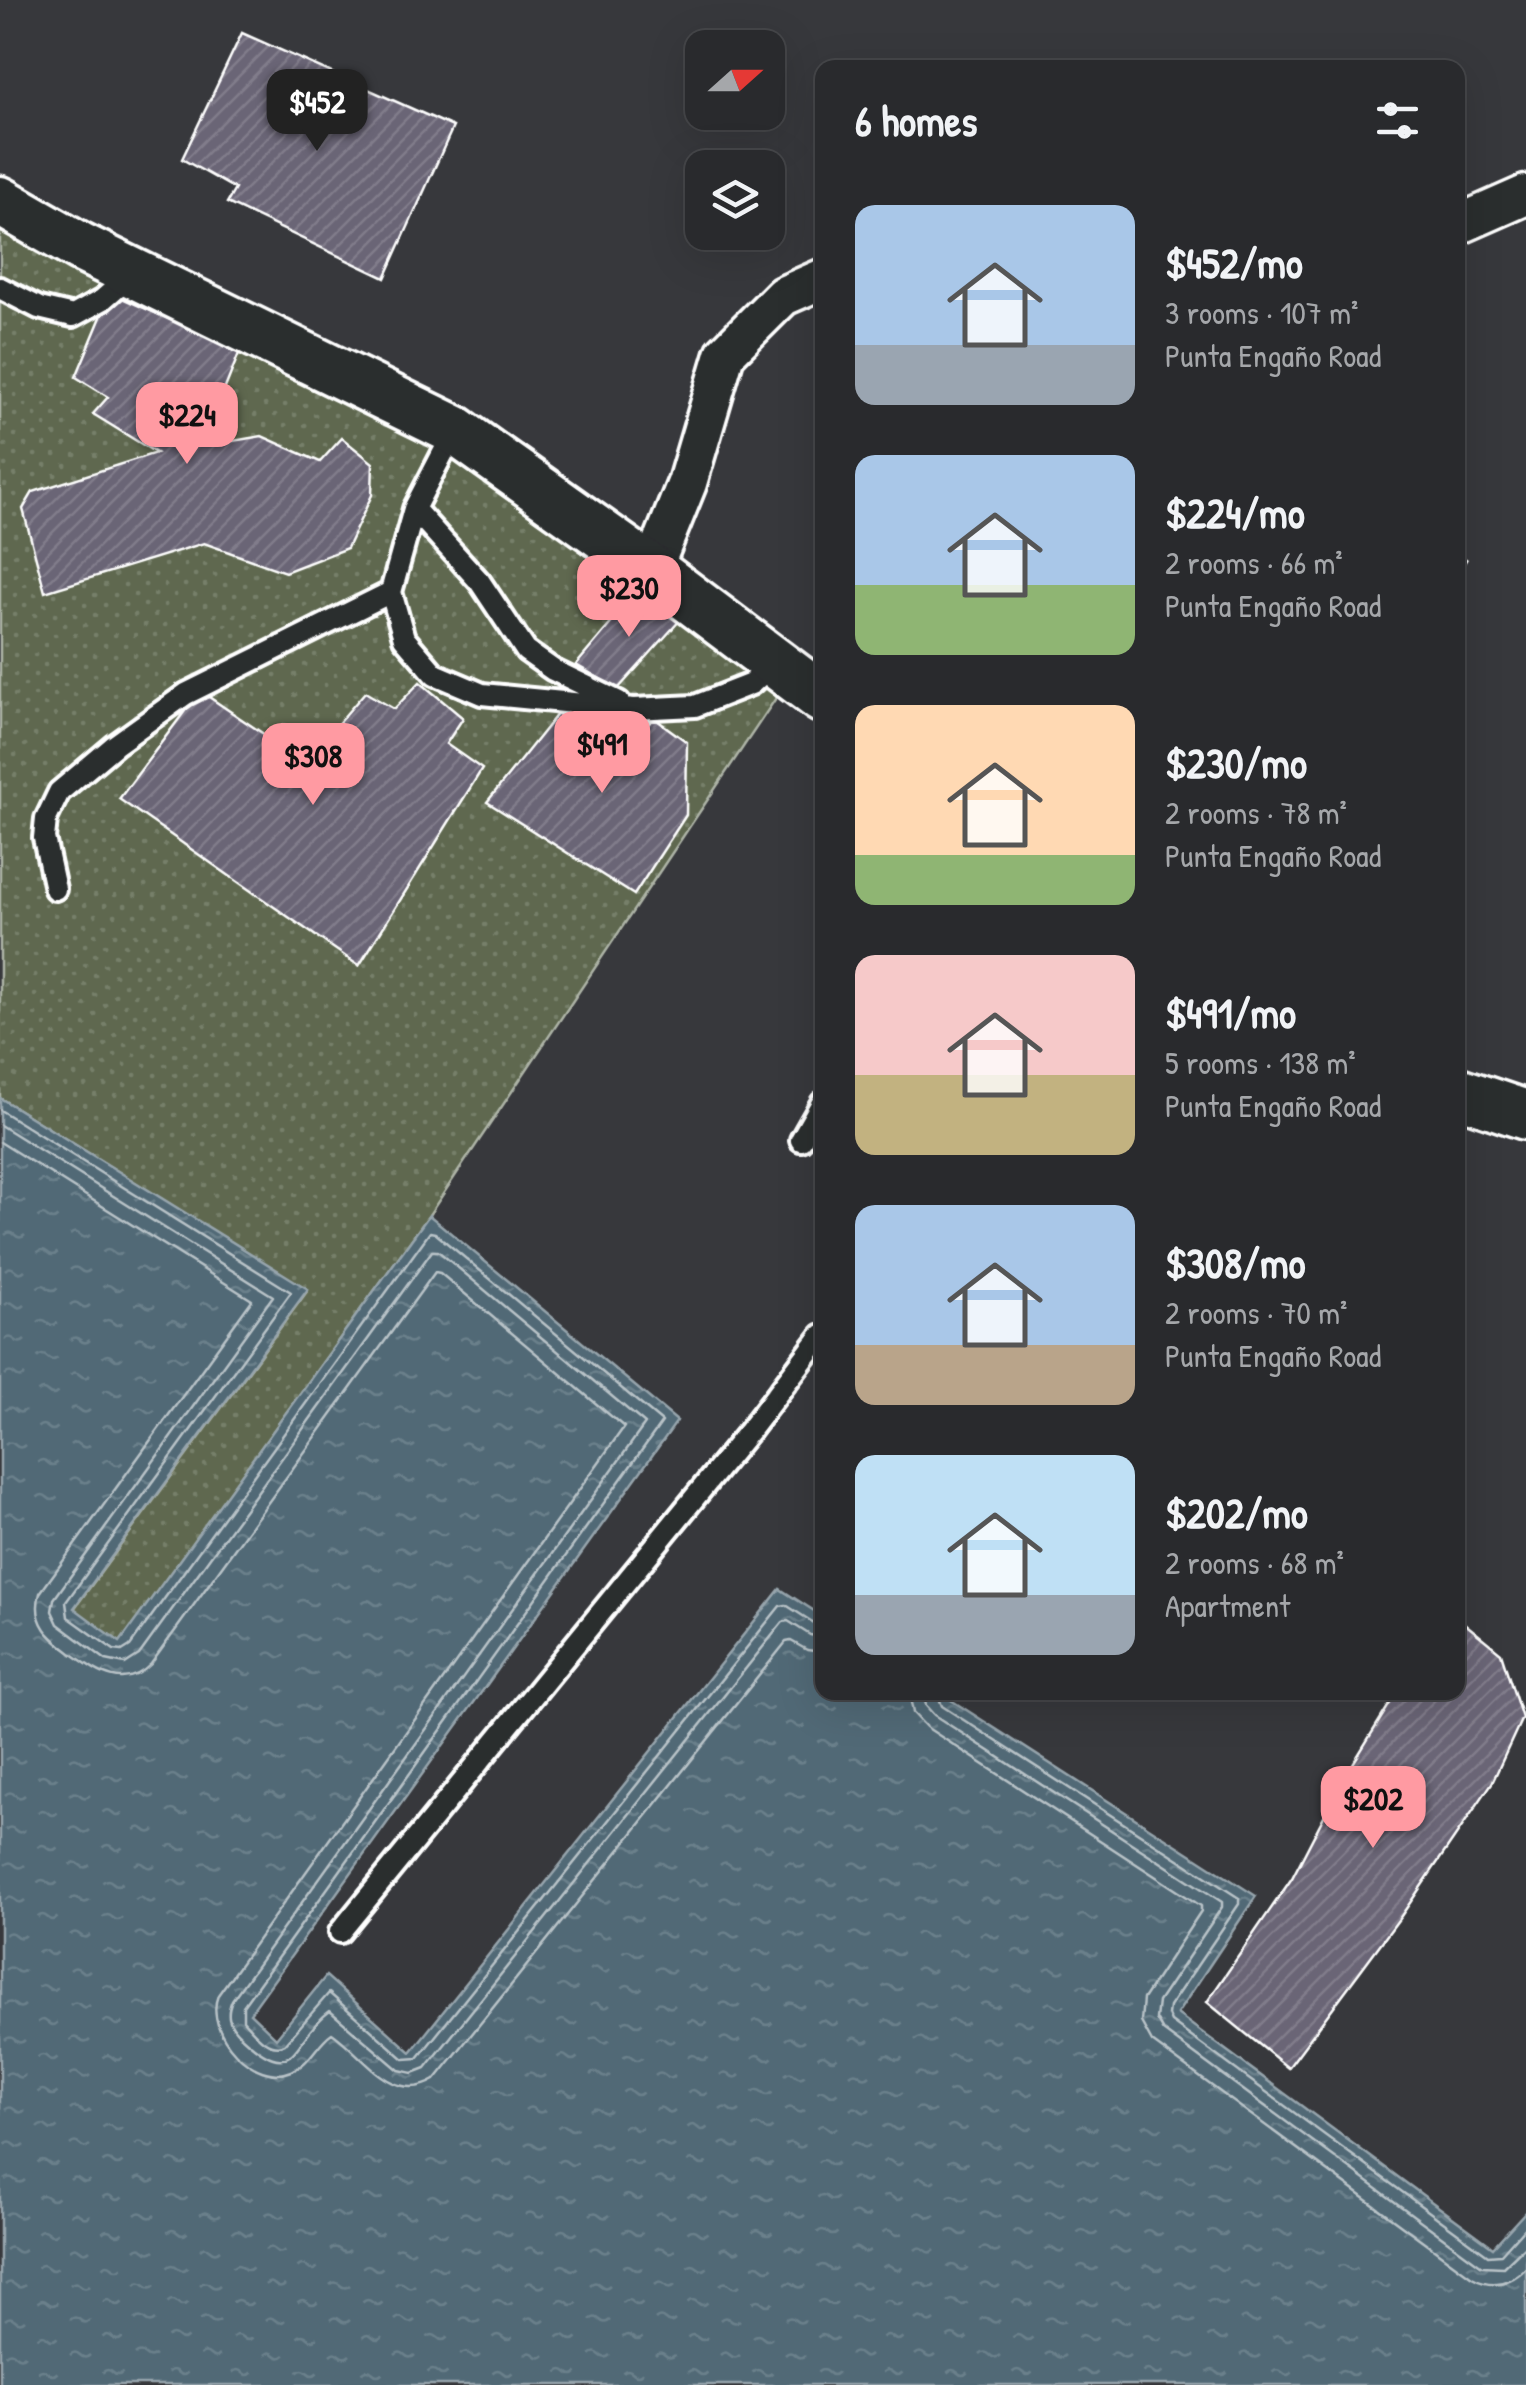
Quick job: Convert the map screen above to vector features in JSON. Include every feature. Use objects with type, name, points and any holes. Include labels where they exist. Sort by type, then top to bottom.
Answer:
[{"type":"street","points":[[1465,222],[1526,195]]},
{"type":"street","points":[[0,201],[80,247],[454,430],[652,570],[815,693]]},
{"type":"street","points":[[652,570],[687,484],[726,354],[782,296],[815,282]]},
{"type":"street","points":[[1465,1094],[1526,1115]]},
{"type":"lane","points":[[0,288],[39,308],[73,316],[102,300],[132,272]]},
{"type":"lane","points":[[454,430],[414,509],[391,592],[404,638],[435,674],[482,694],[634,710],[696,706],[750,684],[775,662]]},
{"type":"lane","points":[[414,509],[480,582],[526,651],[553,670],[634,710]]},
{"type":"lane","points":[[55,888],[44,838],[46,819],[59,792],[115,744],[186,694],[391,592]]},
{"type":"lane","points":[[801,1140],[815,1116]]},
{"type":"lane","points":[[340,1932],[815,1344]]},
{"type":"path","points":[[1465,560],[1472,565]]},
{"type":"green space","points":[[0,223],[468,445],[782,689],[429,1215],[120,1643],[74,1609],[308,1290],[0,1098]]},
{"type":"water","points":[[0,1098],[308,1289],[74,1608],[120,1642],[429,1215],[677,1421],[250,2013],[276,2038],[326,1976],[411,2052],[780,1589],[815,1612],[815,1700],[951,1700],[1256,1896],[1177,2014],[1493,2247],[1526,2211],[1526,2385],[0,2385]]},
{"type":"building","points":[[242,33],[453,127],[385,278],[227,203],[235,189],[182,159]]},
{"type":"building","points":[[111,293],[240,351],[213,418],[233,441],[262,436],[320,462],[342,438],[373,463],[372,495],[347,548],[285,572],[204,543],[45,592],[23,509],[33,492],[156,453],[93,414],[108,397],[76,377]]},
{"type":"building","points":[[640,589],[682,618],[618,689],[576,665]]},
{"type":"building","points":[[420,682],[463,718],[446,744],[482,769],[359,966],[119,799],[200,691],[305,762],[365,692],[394,709]]},
{"type":"building","points":[[558,713],[601,749],[619,725],[636,737],[654,718],[687,742],[686,815],[634,895],[487,802]]},
{"type":"building","points":[[1465,1624],[1501,1653],[1522,1718],[1492,1783],[1401,1916],[1288,2068],[1207,2002],[1292,1878],[1341,1783],[1392,1700],[1465,1700]]}]
